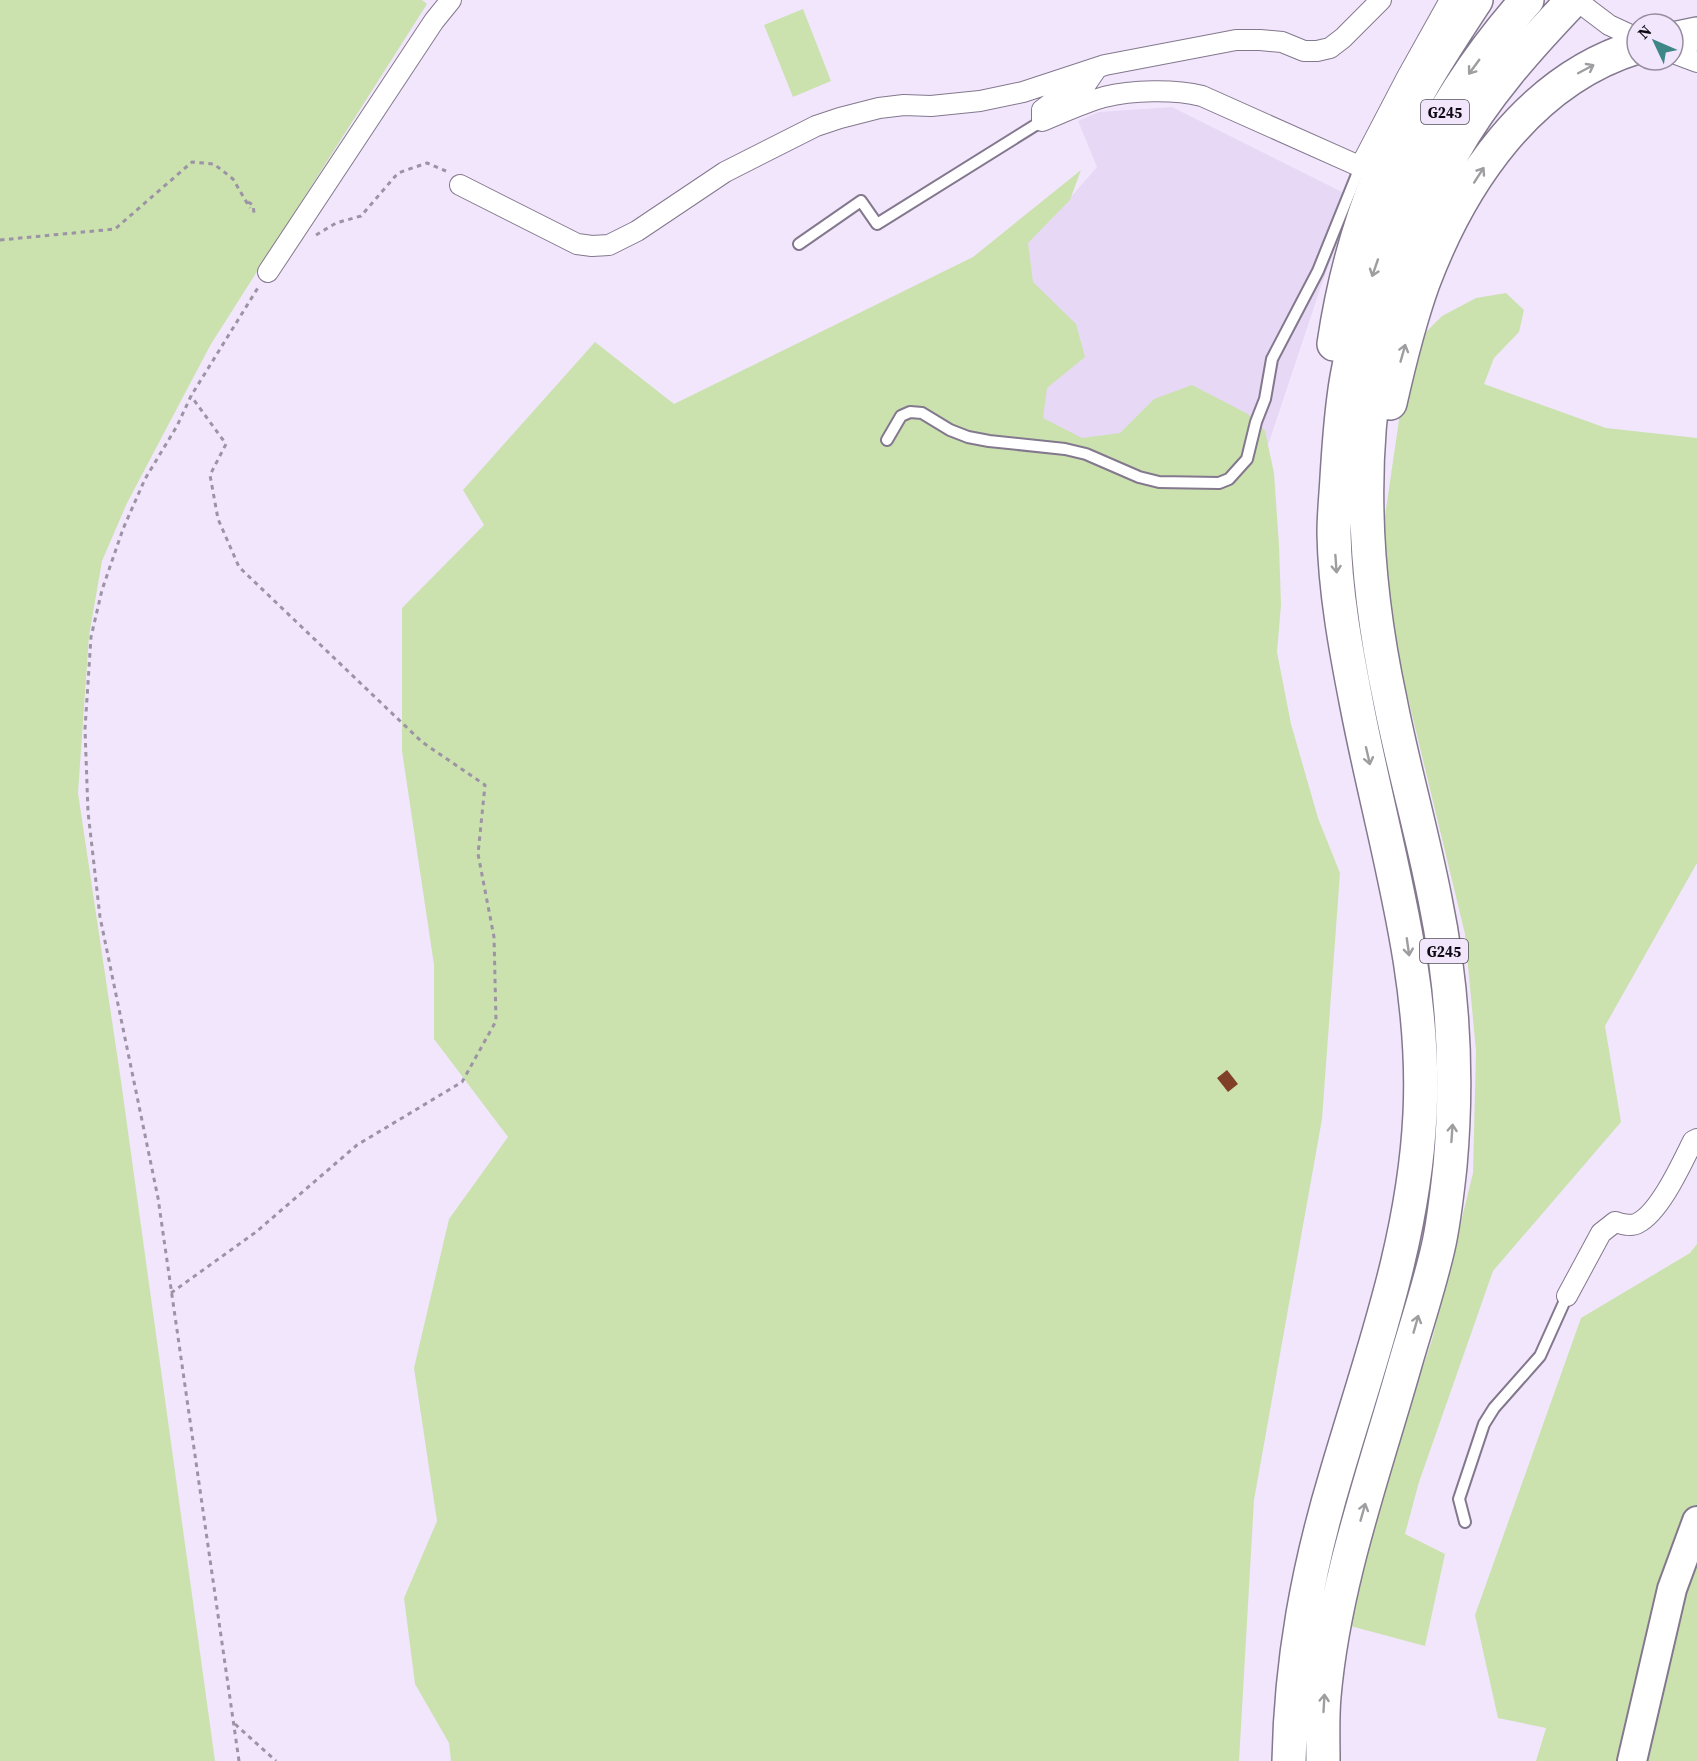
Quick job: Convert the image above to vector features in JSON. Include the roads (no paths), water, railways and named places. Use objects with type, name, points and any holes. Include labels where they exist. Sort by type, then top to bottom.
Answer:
[{"type":"highway","points":[[1334,532],[1326,489],[1325,435],[1334,342],[1352,253],[1375,168],[1476,0]]},
{"type":"highway","name":"G245","points":[[1323,1761],[1324,1698],[1335,1622],[1353,1544],[1438,1247],[1450,1167],[1454,1097],[1452,1026],[1436,899],[1389,697],[1378,630],[1369,534],[1368,455],[1374,375],[1397,280],[1433,188],[1455,148],[1488,98],[1569,6]]},
{"type":"highway","name":"G245","points":[[1289,1761],[1290,1704],[1298,1636],[1314,1555],[1336,1474],[1389,1304],[1408,1220],[1416,1167],[1420,1113],[1420,1046],[1403,913],[1357,706],[1337,583],[1334,532],[1340,429],[1357,327],[1374,269],[1395,213],[1440,120],[1471,71],[1518,10]]},
{"type":"highway","points":[[1369,534],[1384,430],[1396,376],[1423,283],[1448,228],[1475,180],[1512,129],[1541,100],[1580,72],[1625,50]]},
{"type":"main road","points":[[1632,1761],[1672,1589],[1697,1521]]},
{"type":"street","points":[[268,272],[434,21],[451,0]]},
{"type":"street","points":[[460,185],[577,244],[609,245],[637,231],[725,172],[816,126],[879,108],[980,101],[1023,92],[1097,68],[1138,58],[1236,40],[1282,42],[1304,51],[1317,51],[1330,48],[1343,38],[1381,0]]},
{"type":"street","points":[[1097,68],[1084,87],[1051,103],[1042,110],[1042,121],[1103,97],[1127,93],[1185,92],[1202,96],[1375,168],[1450,0]]},
{"type":"street","points":[[1569,6],[1625,32]]},
{"type":"street","points":[[1567,1296],[1601,1233],[1615,1222],[1633,1225],[1640,1223],[1666,1192],[1693,1141],[1697,1139]]},
{"type":"lane","points":[[799,244],[861,201],[877,224],[1042,121]]},
{"type":"lane","points":[[887,440],[901,416],[910,412],[922,413],[950,430],[968,437],[1065,449],[1086,454],[1139,477],[1159,482],[1219,483],[1229,479],[1247,459],[1256,422],[1265,399],[1272,359],[1317,271],[1375,168]]},
{"type":"lane","points":[[1465,1522],[1459,1499],[1484,1424],[1494,1408],[1540,1356],[1567,1296]]}]
